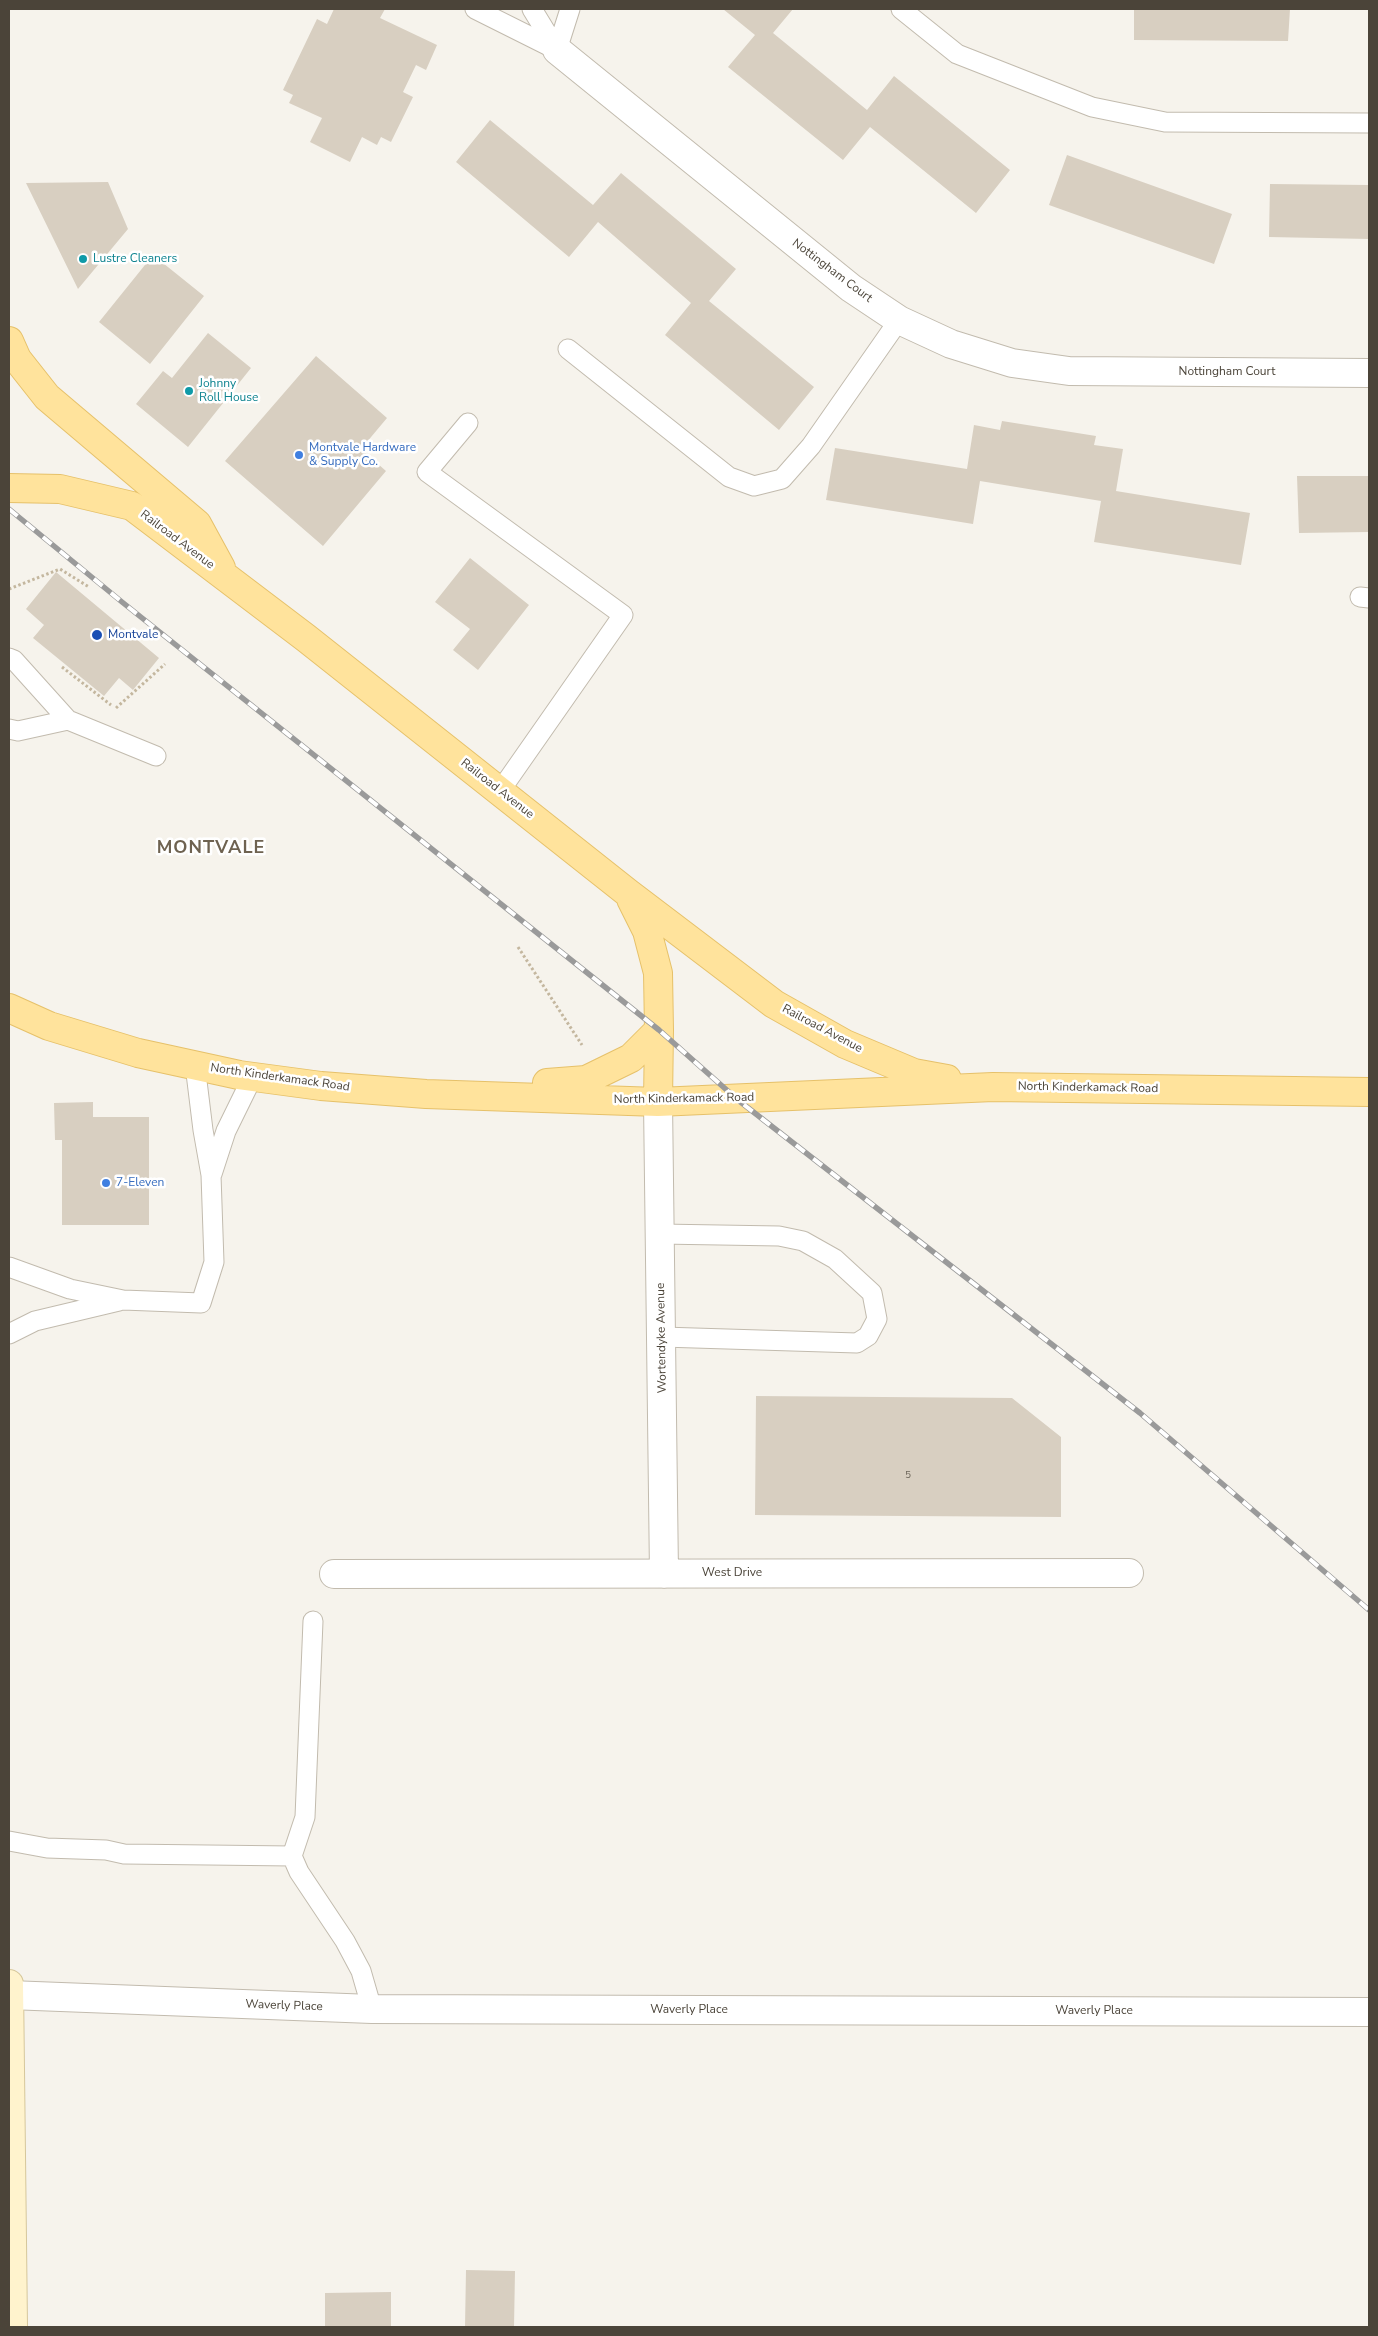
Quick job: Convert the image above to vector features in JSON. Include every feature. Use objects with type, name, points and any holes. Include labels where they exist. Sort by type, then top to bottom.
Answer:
[{"type":"main road","points":[[9,341],[18,358],[47,397],[196,524],[226,578]]},
{"type":"main road","name":"Railroad Avenue","points":[[9,488],[60,489],[132,506],[500,791],[628,893],[774,1004],[846,1044],[914,1073],[993,1087]]},
{"type":"main road","points":[[628,893],[647,932],[658,973],[658,1102]]},
{"type":"main road","name":"North Kinderkamack Road","points":[[9,1008],[49,1026],[138,1053],[195,1065],[321,1086],[426,1094],[658,1102],[993,1087],[1369,1092]]},
{"type":"main road","points":[[426,1094],[586,1080],[631,1058],[659,1030]]},
{"type":"main road","points":[[9,1984],[13,2327]]},
{"type":"street","name":"Nottingham Court","points":[[557,50],[851,288],[899,320],[951,344],[1012,363],[1069,371],[1369,373]]},
{"type":"street","name":"Wortendyke Avenue","points":[[658,1102],[664,1574]]},
{"type":"street","name":"West Drive","points":[[334,1574],[1129,1573]]},
{"type":"street","name":"Waverly Place","points":[[9,1995],[372,2009],[1369,2012]]},
{"type":"lane","points":[[475,9],[557,50]]},
{"type":"lane","points":[[532,9],[557,50]]},
{"type":"lane","points":[[557,50],[570,9]]},
{"type":"lane","points":[[901,9],[957,54],[1092,108],[1165,122],[1369,123]]},
{"type":"lane","points":[[568,349],[729,477],[754,486],[782,479],[811,446],[899,320]]},
{"type":"lane","points":[[468,423],[427,472],[623,615],[500,791]]},
{"type":"lane","points":[[9,658],[14,660],[68,720],[156,756]]},
{"type":"lane","points":[[9,729],[18,731],[68,720]]},
{"type":"lane","points":[[9,1267],[70,1289],[123,1300],[201,1303],[214,1262],[211,1175],[195,1065]]},
{"type":"lane","points":[[211,1175],[226,1131],[253,1076]]},
{"type":"lane","points":[[660,1234],[779,1236],[803,1241],[835,1259],[872,1293],[877,1319],[868,1336],[857,1343],[662,1338]]},
{"type":"lane","points":[[9,1334],[35,1321],[123,1300]]},
{"type":"lane","points":[[313,1622],[305,1817],[292,1856],[326,1916],[345,1941],[361,1971],[372,2009]]},
{"type":"lane","points":[[9,1841],[47,1848],[106,1850],[124,1854],[292,1856]]},
{"type":"path","points":[[9,589],[60,569],[89,587]]},
{"type":"path","points":[[54,661],[116,709],[165,664]]},
{"type":"path","points":[[518,947],[582,1046]]},
{"type":"building","points":[[334,9],[385,9],[380,18],[437,45],[426,70],[416,65],[403,92],[413,97],[391,142],[381,137],[377,145],[362,137],[350,162],[310,142],[322,118],[289,103],[293,95],[283,90],[317,19],[327,24]]},
{"type":"building","points":[[723,9],[793,9],[773,33],[867,110],[894,76],[1010,170],[976,213],[870,127],[843,160],[728,67],[755,35]]},
{"type":"building","points":[[1134,9],[1290,9],[1288,41],[1134,40]]},
{"type":"building","points":[[490,120],[593,205],[621,173],[736,269],[709,301],[814,387],[779,430],[665,335],[691,303],[598,222],[569,257],[456,162]]},
{"type":"building","points":[[1067,155],[1232,214],[1214,264],[1049,205]]},
{"type":"building","name":"Lustre Cleaners","points":[[108,182],[128,229],[78,289],[26,183]]},
{"type":"building","points":[[1270,184],[1369,185],[1369,239],[1269,237]]},
{"type":"building","points":[[153,255],[204,296],[150,364],[99,322]]},
{"type":"building","name":"Johnny Roll House","points":[[208,333],[251,368],[188,447],[136,404],[163,371],[172,378]]},
{"type":"building","name":"Montvale Hardware & Supply Co.","points":[[316,356],[387,418],[361,449],[386,471],[323,546],[225,461]]},
{"type":"building","points":[[1002,421],[1096,436],[1094,445],[1123,449],[1116,491],[1250,513],[1241,565],[1094,542],[1101,501],[980,481],[973,524],[826,500],[835,448],[967,469],[974,425],[1000,430]]},
{"type":"building","points":[[1297,476],[1369,476],[1369,532],[1299,533]]},
{"type":"building","points":[[470,558],[529,605],[478,670],[453,650],[470,629],[435,602]]},
{"type":"building","points":[[56,572],[159,658],[133,690],[119,678],[104,696],[33,638],[44,625],[26,609]]},
{"type":"building","name":"7-Eleven","points":[[93,1102],[93,1117],[149,1117],[149,1225],[62,1225],[62,1140],[55,1140],[54,1103]]},
{"type":"building","points":[[756,1396],[1012,1398],[1061,1437],[1061,1517],[755,1515]]},
{"type":"building","points":[[466,2270],[515,2271],[514,2327],[465,2327]]},
{"type":"building","points":[[391,2292],[391,2327],[325,2327],[325,2293]]},
{"type":"railway","points":[[9,509],[122,602],[659,1030],[738,1100],[1140,1413],[1369,1610]]},
{"type":"place","name":"Lustre Cleaners","points":[[83,259]]},
{"type":"place","name":"Johnny Roll House","points":[[189,391]]},
{"type":"place","name":"Montvale Hardware & Supply Co.","points":[[299,455]]},
{"type":"place","name":"Montvale","points":[[97,635]]},
{"type":"place","name":"7-Eleven","points":[[106,1183]]},
{"type":"district","name":"MONTVALE","points":[[211,849]]}]
